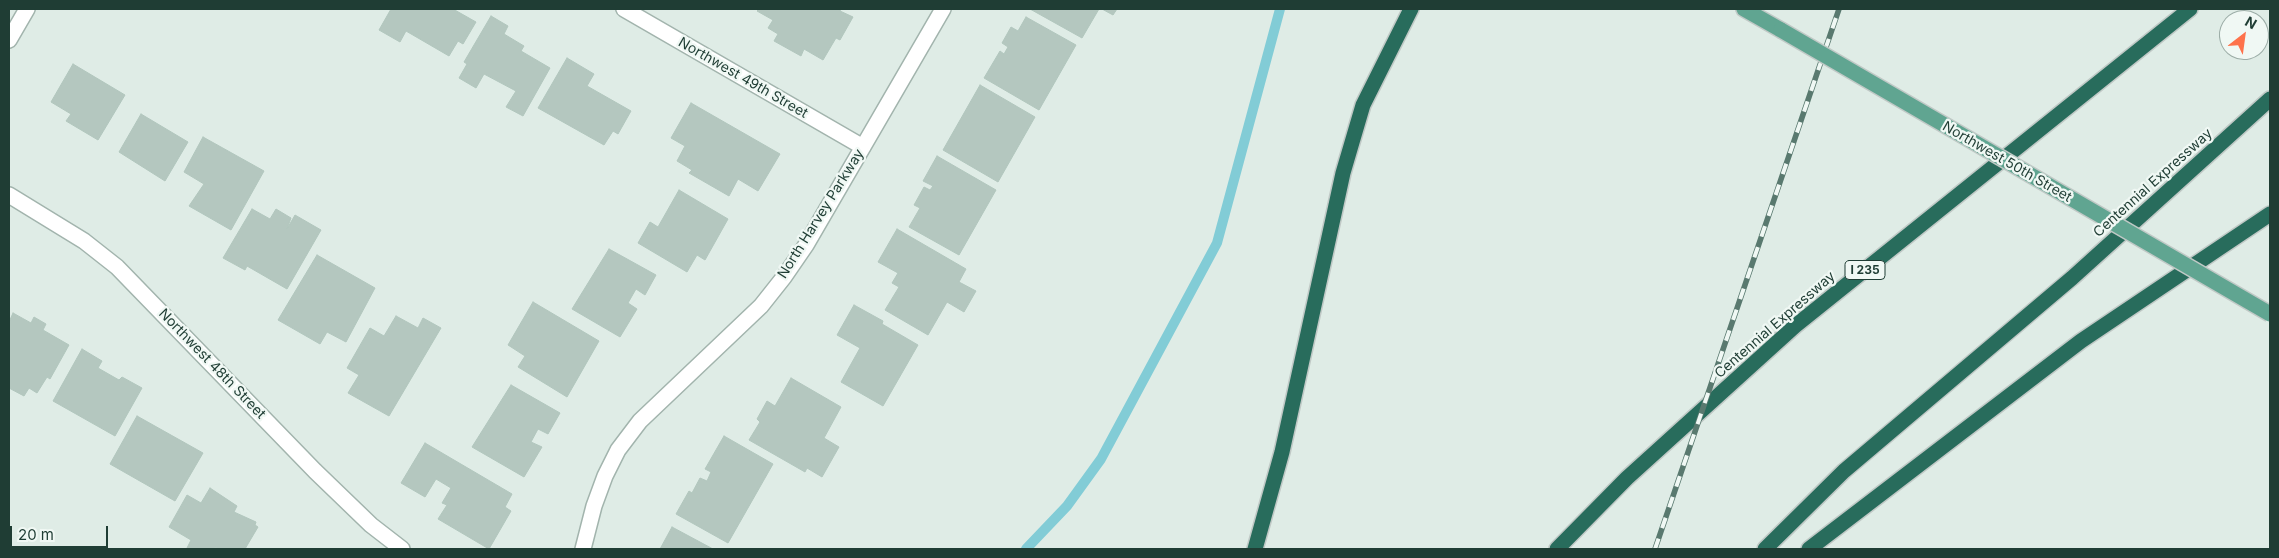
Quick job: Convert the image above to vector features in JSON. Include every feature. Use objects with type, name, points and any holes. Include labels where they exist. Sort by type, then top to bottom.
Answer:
[{"type":"highway","points":[[1255,549],[1282,452],[1343,173],[1363,105],[1411,9]]},
{"type":"highway","name":"Centennial Expressway","points":[[1557,549],[1627,478],[1795,326],[2190,9]]},
{"type":"highway","name":"Centennial Expressway","points":[[1765,549],[1844,471],[2072,278],[2270,99]]},
{"type":"highway","points":[[1809,549],[2081,341],[2270,214]]},
{"type":"main road","name":"Northwest 50th Street","points":[[1744,9],[2270,314]]},
{"type":"street","points":[[9,40],[27,9]]},
{"type":"street","name":"Northwest 49th Street","points":[[624,9],[863,147]]},
{"type":"street","name":"North Harvey Parkway","points":[[582,549],[594,506],[605,476],[618,450],[640,421],[761,306],[784,277],[806,245],[943,9]]},
{"type":"street","name":"Northwest 48th Street","points":[[9,195],[84,241],[117,267],[315,471],[371,525],[402,549]]},
{"type":"building","points":[[391,9],[453,9],[476,22],[463,44],[458,41],[449,56],[406,31],[400,42],[379,30]]},
{"type":"building","points":[[759,9],[841,9],[840,11],[853,17],[840,40],[836,38],[823,60],[804,49],[801,56],[774,41],[778,34],[768,28],[773,20],[757,11]]},
{"type":"building","points":[[1030,9],[1099,9],[1082,38]]},
{"type":"building","points":[[1102,9],[1117,9],[1113,15]]},
{"type":"building","points":[[491,16],[508,26],[504,34],[524,46],[521,51],[550,68],[523,116],[506,107],[516,91],[484,74],[476,88],[459,78],[467,64],[464,62]]},
{"type":"building","points":[[1026,17],[1076,45],[1039,110],[984,78],[1000,51],[1004,54],[1008,47],[1002,43],[1011,27],[1018,31]]},
{"type":"building","points":[[567,58],[594,74],[587,86],[631,111],[618,134],[613,131],[604,145],[538,108]]},
{"type":"building","points":[[73,64],[125,95],[98,140],[66,121],[71,114],[51,102]]},
{"type":"building","points":[[980,85],[1035,117],[998,182],[943,150]]},
{"type":"building","points":[[691,103],[780,154],[758,191],[738,179],[729,196],[689,173],[692,170],[677,161],[685,146],[671,138]]},
{"type":"building","points":[[141,114],[188,142],[165,181],[119,152]]},
{"type":"building","points":[[203,137],[264,171],[231,230],[189,206],[204,184],[184,172]]},
{"type":"building","points":[[937,156],[996,190],[959,255],[909,227],[920,208],[914,205],[924,187],[930,190],[933,186],[923,181]]},
{"type":"building","points":[[679,190],[728,219],[705,260],[697,255],[687,272],[638,243],[650,222],[658,227]]},
{"type":"building","points":[[252,209],[270,219],[276,209],[291,218],[287,229],[295,215],[321,230],[287,289],[247,266],[245,270],[223,258]]},
{"type":"building","points":[[897,229],[966,269],[959,282],[976,291],[964,312],[947,302],[928,335],[885,310],[899,287],[892,283],[898,273],[878,262]]},
{"type":"building","points":[[609,249],[656,275],[645,295],[636,289],[628,303],[637,309],[620,337],[572,309]]},
{"type":"building","points":[[317,255],[375,288],[346,342],[327,332],[320,344],[278,320]]},
{"type":"building","points":[[533,302],[599,341],[567,397],[518,367],[525,356],[508,345]]},
{"type":"building","points":[[854,305],[883,321],[882,324],[918,345],[883,406],[841,382],[860,348],[837,335]]},
{"type":"building","points":[[13,313],[31,323],[34,317],[46,324],[43,330],[69,345],[50,379],[47,377],[37,393],[29,388],[24,396],[9,388],[9,322]]},
{"type":"building","points":[[396,316],[418,328],[423,318],[441,328],[389,416],[348,393],[359,375],[347,368],[370,328],[384,336]]},
{"type":"building","points":[[82,349],[102,361],[98,368],[119,380],[122,377],[142,388],[115,436],[53,401]]},
{"type":"building","points":[[791,378],[841,407],[824,438],[839,447],[822,477],[807,468],[805,472],[749,440],[760,422],[757,419],[767,401],[775,406]]},
{"type":"building","points":[[511,385],[560,413],[548,434],[538,429],[531,442],[542,447],[524,477],[472,447]]},
{"type":"building","points":[[137,416],[203,453],[175,501],[110,464]]},
{"type":"building","points":[[724,436],[773,464],[728,543],[676,514],[689,491],[692,493],[700,478],[707,481],[711,472],[705,469]]},
{"type":"building","points":[[425,443],[512,494],[505,507],[511,511],[489,549],[438,519],[447,505],[442,503],[451,488],[436,479],[425,497],[401,483]]},
{"type":"building","points":[[210,488],[237,506],[234,512],[256,522],[255,525],[258,527],[245,549],[218,549],[215,547],[214,549],[189,549],[187,548],[191,540],[169,527],[187,495],[201,503]]},
{"type":"building","points":[[672,527],[713,549],[660,549]]},
{"type":"waterway","points":[[1026,549],[1067,506],[1101,459],[1217,243],[1280,9]]},
{"type":"railway","points":[[1655,549],[1839,9]]}]
